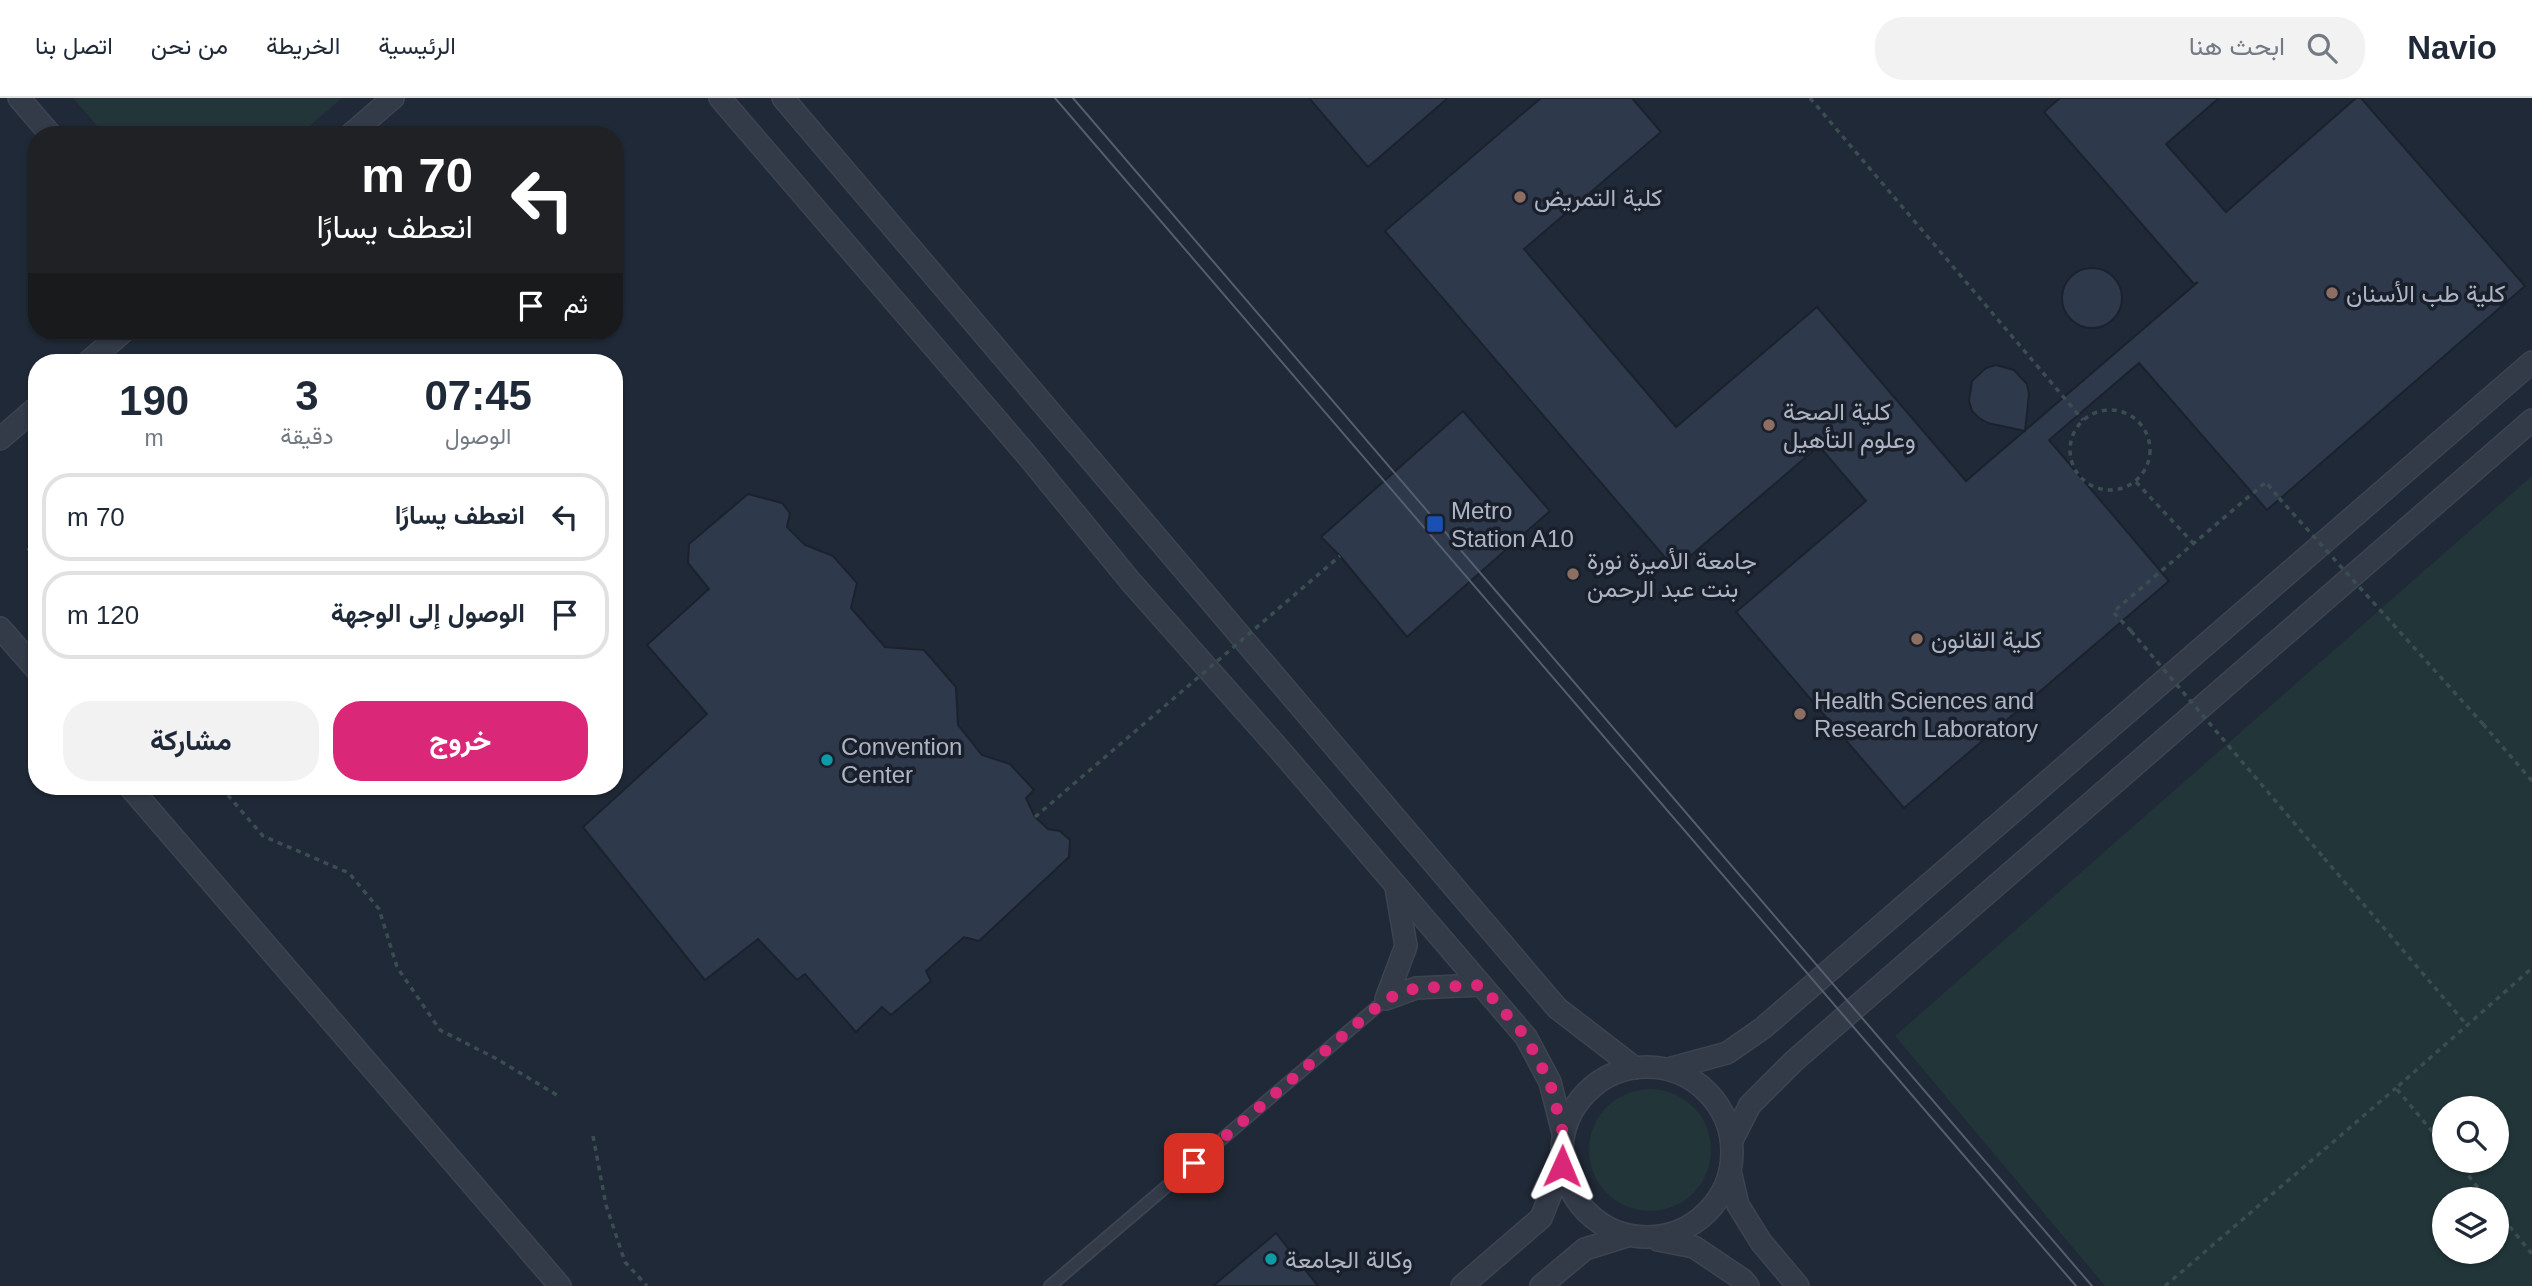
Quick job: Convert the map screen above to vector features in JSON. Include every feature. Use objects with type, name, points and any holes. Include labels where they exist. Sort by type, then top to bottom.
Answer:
[{"type":"street","points":[[19,98],[43,126]]},
{"type":"street","points":[[360,126],[393,98]]},
{"type":"street","points":[[720,98],[1017,444],[1131,582],[1526,1037],[1550,1083],[1563,1133]]},
{"type":"street","points":[[783,98],[1557,1008],[1635,1068]]},
{"type":"street","points":[[97,354],[114,340]]},
{"type":"street","points":[[1748,1286],[1694,1247],[1636,1237],[1604,1227],[1584,1211],[1570,1190],[1562,1166],[1561,1149],[1563,1133],[1573,1109],[1589,1089],[1611,1075],[1635,1068],[1668,1069],[1727,1053],[1763,1028],[2532,362]]},
{"type":"street","points":[[0,439],[28,415]]},
{"type":"street","points":[[1732,1140],[1750,1105],[1794,1061],[2532,420]]},
{"type":"street","points":[[0,628],[28,660]]},
{"type":"street","points":[[138,795],[560,1286]]},
{"type":"street","points":[[1386,999],[1406,946],[1395,885]]},
{"type":"street","points":[[1386,999],[1416,988],[1481,985]]},
{"type":"street","points":[[1668,1069],[1691,1079],[1711,1095],[1725,1116],[1732,1140],[1730,1171],[1738,1205],[1761,1242],[1798,1286]]},
{"type":"street","points":[[1462,1286],[1541,1218],[1562,1166]]},
{"type":"street","points":[[1541,1286],[1585,1249],[1636,1237],[1674,1233],[1700,1219],[1719,1198],[1730,1171]]},
{"type":"lane","points":[[1050,1286],[1386,999]]},
{"type":"path","points":[[1810,98],[2083,420]]},
{"type":"path","points":[[2106,410],[2119,411],[2141,424],[2151,447],[2150,460],[2136,482],[2124,489],[2110,491],[2096,489],[2084,482],[2075,471],[2070,458],[2074,431],[2083,420],[2106,410]]},
{"type":"path","points":[[2136,482],[2193,543]]},
{"type":"path","points":[[2466,1024],[2113,612],[2266,482],[2532,780]]},
{"type":"path","points":[[1035,817],[1340,556]]},
{"type":"path","points":[[228,795],[263,836],[349,873],[379,909],[397,967],[440,1030],[561,1097]]},
{"type":"path","points":[[2165,1286],[2532,968]]},
{"type":"path","points":[[2396,1088],[2432,1131]]},
{"type":"path","points":[[593,1136],[606,1205],[625,1262],[647,1286]]},
{"type":"path","points":[[2466,1173],[2477,1187]]},
{"type":"path","points":[[2509,1226],[2532,1254]]},
{"type":"green space","points":[[73,98],[342,98],[309,126],[97,126]]},
{"type":"green space","points":[[2532,476],[2532,1286],[2105,1286],[1895,1036]]},
{"type":"green space","points":[[1650,1089],[1673,1094],[1693,1107],[1706,1127],[1711,1150],[1706,1173],[1693,1193],[1673,1206],[1650,1211],[1627,1206],[1607,1193],[1594,1173],[1589,1150],[1594,1127],[1607,1107],[1627,1094]]},
{"type":"building","points":[[1309,98],[1448,98],[1368,167]]},
{"type":"building","points":[[1541,98],[1632,98],[1661,132],[1524,249],[1676,427],[1817,307],[1966,481],[2198,282],[2194,284],[2044,112],[2060,98],[2219,98],[2166,144],[2226,212],[2356,98],[2361,98],[2525,286],[2267,510],[2139,363],[2049,440],[2169,581],[1904,808],[1736,612],[1866,501],[1819,446],[1675,569],[1385,231]]},
{"type":"building","points":[[2092,268],[2113,277],[2122,298],[2113,319],[2092,328],[2071,319],[2062,298],[2071,277]]},
{"type":"building","points":[[1996,365],[2014,370],[2027,384],[2029,394],[2025,431],[1988,423],[1972,411],[1969,401],[1972,381],[1986,368]]},
{"type":"building","name":"Metro Station A10","points":[[1463,411],[1550,511],[1407,637],[1321,537]]},
{"type":"building","name":"Convention Center","points":[[748,494],[782,503],[790,513],[787,527],[805,545],[833,556],[857,583],[851,608],[885,647],[924,650],[956,687],[958,725],[982,755],[1010,764],[1034,790],[1026,798],[1035,817],[1048,829],[1060,831],[1070,840],[1069,857],[979,941],[964,937],[926,971],[931,981],[891,1015],[882,1007],[856,1032],[805,974],[797,980],[758,939],[705,980],[583,827],[618,795],[623,795],[623,791],[707,714],[647,645],[709,589],[688,563],[689,544]]},
{"type":"building","name":"وكالة الجامعة","points":[[1276,1233],[1318,1286],[1213,1286]]},
{"type":"tram line","points":[[1055,98],[2076,1286]]},
{"type":"tram line","points":[[1073,98],[2092,1286]]},
{"type":"place","name":"كلية التمريض","points":[[1520,197]]},
{"type":"place","name":"كلية طب الأسنان","points":[[2332,293]]},
{"type":"place","name":"كلية الصحة وعلوم التأهيل","points":[[1769,425]]},
{"type":"place","name":"Metro Station A10","points":[[1435,524]]},
{"type":"place","name":"جامعة الأميرة نورة بنت عبد الرحمن","points":[[1573,574]]},
{"type":"place","name":"كلية القانون","points":[[1917,639]]},
{"type":"place","name":"Health Sciences and Research Laboratory","points":[[1800,714]]},
{"type":"place","name":"Convention Center","points":[[827,760]]},
{"type":"place","name":"وكالة الجامعة","points":[[1271,1259]]},
{"type":"route","points":[[1194,1163],[1386,999],[1416,988],[1481,985],[1526,1037],[1550,1083],[1563,1133],[1562,1166]]}]
